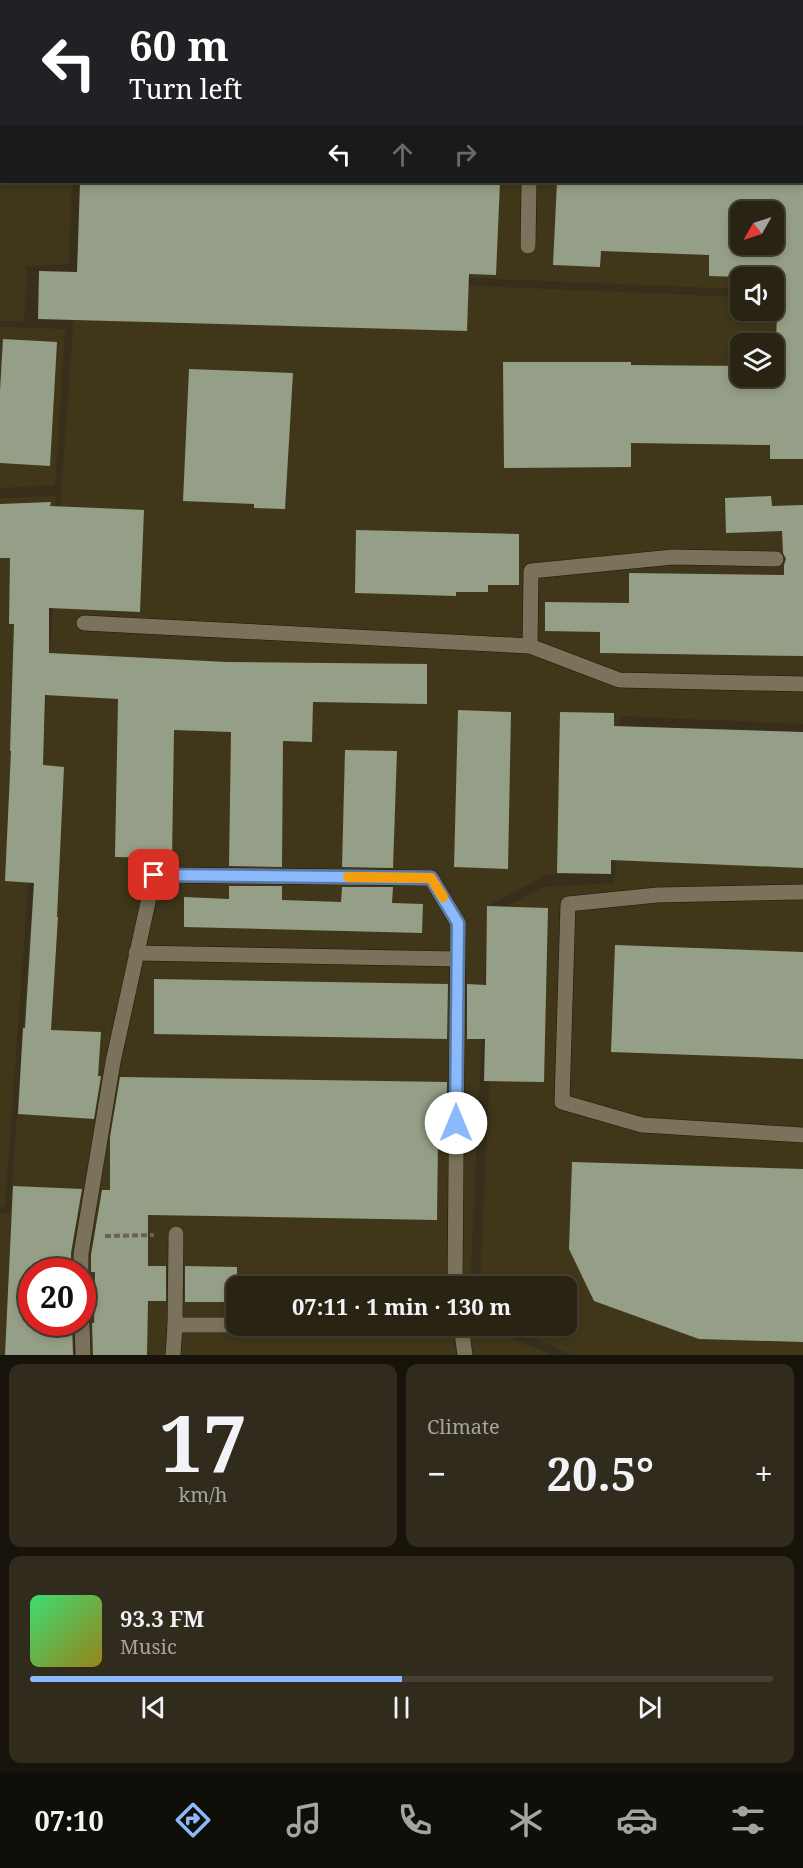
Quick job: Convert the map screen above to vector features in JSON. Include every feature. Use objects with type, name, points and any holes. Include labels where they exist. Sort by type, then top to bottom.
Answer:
[{"type":"lane","points":[[528,246],[529,183]]},
{"type":"lane","points":[[530,645],[531,571],[673,557],[776,559]]},
{"type":"lane","points":[[84,623],[530,645],[618,680],[803,684]]},
{"type":"lane","points":[[81,1258],[112,1062],[154,875],[431,878],[458,923],[455,1276]]},
{"type":"lane","points":[[803,892],[657,895],[568,904],[562,1102],[642,1125],[803,1135]]},
{"type":"lane","points":[[136,954],[458,959]]},
{"type":"lane","points":[[173,1355],[176,1234]]},
{"type":"lane","points":[[175,1325],[226,1325]]},
{"type":"lane","points":[[82,1336],[83,1355]]},
{"type":"lane","points":[[462,1336],[465,1355]]},
{"type":"path","points":[[84,1236],[176,1234]]},
{"type":"shaded area","points":[[0,183],[72,183],[69,264],[27,266],[24,321],[0,321]]},
{"type":"shaded area","points":[[87,183],[803,183],[803,291],[784,290],[784,267],[730,267],[730,289],[86,262]]},
{"type":"shaded area","points":[[77,269],[730,297],[730,321],[784,321],[784,299],[803,300],[803,724],[621,716],[605,874],[548,874],[488,906],[471,1276],[226,1276],[226,1336],[507,1336],[552,1355],[0,1355],[0,1214],[10,1213]]},
{"type":"shaded area","points":[[0,327],[65,329],[55,485],[0,488]]},
{"type":"shaded area","points":[[56,496],[5,1207],[0,1207],[0,498]]},
{"type":"shaded area","points":[[631,727],[803,732],[803,1355],[573,1355],[528,1336],[577,1336],[577,1276],[480,1276],[497,911],[544,887],[614,883]]},
{"type":"building","points":[[80,183],[500,183],[496,275],[469,274],[467,331],[38,319],[39,271],[77,272]]},
{"type":"building","points":[[557,183],[803,183],[803,459],[770,459],[770,445],[631,443],[631,467],[504,468],[503,362],[631,362],[631,365],[730,366],[730,387],[784,387],[784,333],[776,333],[777,321],[784,321],[784,267],[730,267],[730,277],[709,276],[709,255],[601,251],[600,267],[553,265]]},
{"type":"building","points":[[3,339],[57,342],[50,466],[0,463]]},
{"type":"building","points":[[189,369],[293,373],[285,509],[254,508],[254,504],[183,501]]},
{"type":"building","points":[[771,496],[772,506],[803,505],[803,656],[600,653],[600,632],[545,631],[545,602],[629,603],[629,573],[784,575],[786,559],[783,553],[782,531],[726,533],[725,498]]},
{"type":"building","points":[[51,502],[50,506],[144,510],[140,612],[49,608],[49,653],[227,662],[427,664],[427,704],[313,702],[312,742],[283,741],[282,867],[229,866],[231,732],[174,730],[172,858],[115,857],[118,699],[45,695],[43,765],[64,767],[51,1030],[101,1032],[98,1076],[101,1076],[94,1119],[18,1114],[34,883],[5,881],[14,624],[9,624],[10,558],[0,558],[0,504]]},
{"type":"building","points":[[356,530],[519,534],[519,585],[488,585],[488,592],[456,592],[456,596],[355,593]]},
{"type":"building","points":[[458,710],[511,712],[508,869],[454,867]]},
{"type":"building","points":[[560,712],[614,713],[614,726],[803,732],[803,868],[611,860],[611,874],[557,873]]},
{"type":"building","points":[[345,750],[397,751],[393,868],[342,867]]},
{"type":"building","points":[[229,886],[282,886],[282,900],[341,902],[342,887],[393,887],[392,903],[423,904],[422,933],[184,927],[184,897],[229,899]]},
{"type":"building","points":[[487,906],[548,908],[544,1082],[484,1081],[485,1039],[467,1039],[467,984],[486,985]]},
{"type":"building","points":[[615,945],[803,952],[803,1059],[611,1052]]},
{"type":"building","points":[[154,979],[448,984],[447,1039],[154,1034]]},
{"type":"building","points":[[120,1077],[447,1082],[446,1138],[438,1138],[437,1220],[148,1215],[148,1266],[166,1266],[166,1301],[148,1301],[147,1355],[93,1355],[92,1336],[96,1336],[96,1258],[91,1258],[91,1255],[102,1190],[110,1190],[110,1137]]},
{"type":"building","points":[[572,1162],[803,1169],[803,1342],[699,1339],[594,1301],[569,1249]]},
{"type":"building","points":[[13,1186],[82,1189],[71,1258],[18,1258],[18,1336],[72,1336],[73,1355],[5,1355]]},
{"type":"building","points":[[185,1266],[237,1267],[237,1276],[226,1276],[226,1302],[185,1302]]},
{"type":"slow traffic","points":[[348,877],[431,878],[443,897]]},
{"type":"route","points":[[154,875],[431,878],[458,923],[456,1123]]}]
